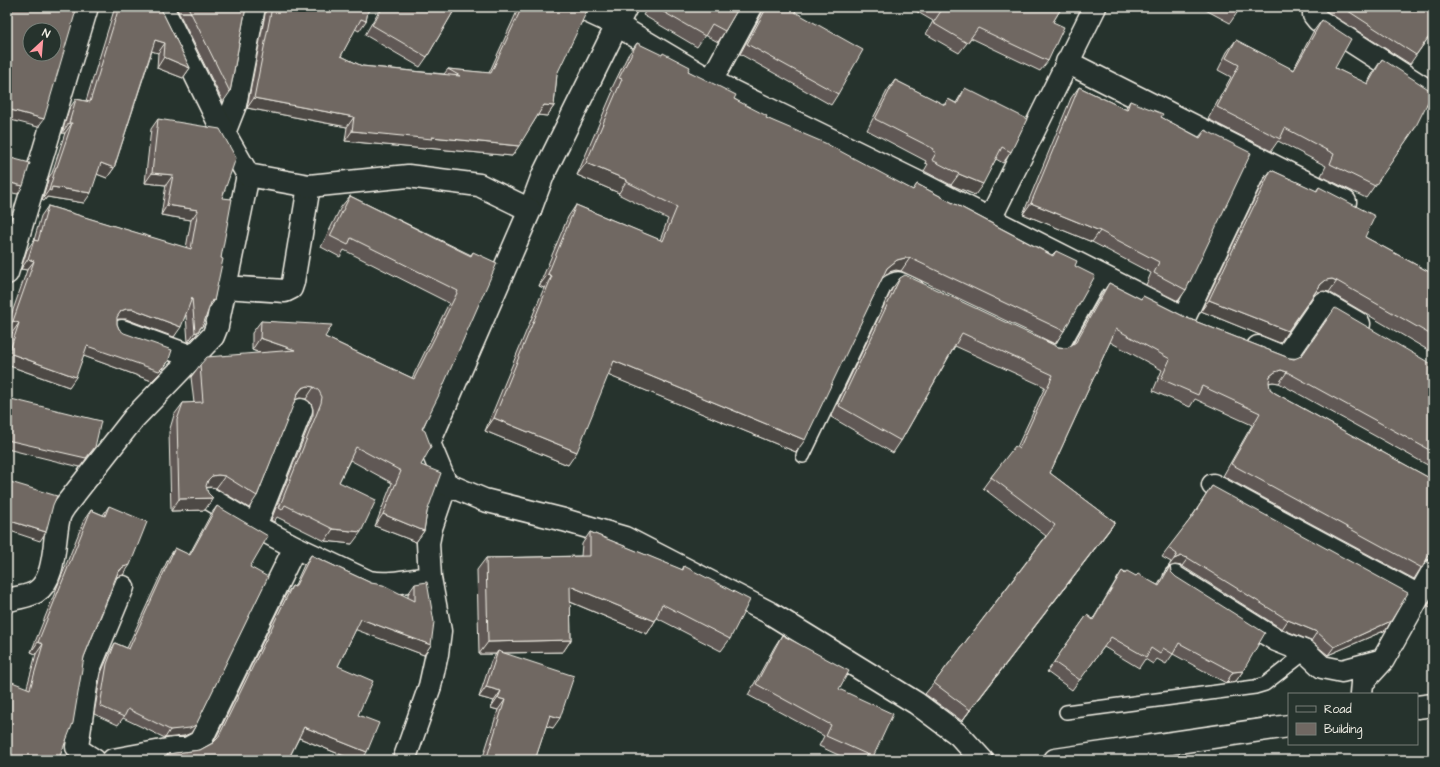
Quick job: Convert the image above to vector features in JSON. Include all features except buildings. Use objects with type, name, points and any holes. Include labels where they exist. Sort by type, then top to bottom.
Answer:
[{"type":"street","points":[[7,273],[13,230],[87,7]]},
{"type":"street","points":[[7,601],[35,593],[45,586],[49,576],[59,516],[65,506],[134,418],[213,336],[217,326],[248,175],[224,133],[162,7]]},
{"type":"street","points":[[224,133],[235,105],[254,7]]},
{"type":"street","points":[[578,7],[622,16],[711,81],[990,219],[1184,318],[1206,326]]},
{"type":"street","points":[[711,81],[751,7]]},
{"type":"street","points":[[990,219],[1094,7]]},
{"type":"street","points":[[1314,7],[1314,15],[1318,20],[1433,94]]},
{"type":"street","points":[[404,760],[430,686],[440,631],[430,578],[428,543],[431,528],[446,484],[429,443],[530,210],[543,175],[622,16]]},
{"type":"street","points":[[1067,62],[1364,211]]},
{"type":"street","points":[[1184,318],[1260,159]]},
{"type":"street","points":[[248,175],[308,186],[408,176],[479,185],[530,210]]},
{"type":"street","points":[[224,287],[285,291],[291,288],[308,186]]},
{"type":"street","points":[[1242,341],[1286,358],[1324,303],[1378,335]]},
{"type":"street","points":[[122,331],[193,357]]},
{"type":"street","points":[[255,526],[301,410]]},
{"type":"street","points":[[446,484],[484,500],[564,520],[625,538],[770,613],[916,703],[959,735],[982,760]]},
{"type":"street","points":[[1213,485],[1419,596]]},
{"type":"street","points":[[210,499],[255,526],[295,547],[369,582],[378,584],[430,578]]},
{"type":"street","points":[[113,760],[173,749],[187,750],[200,742],[295,547]]},
{"type":"street","points":[[1361,693],[1362,683],[1383,660],[1433,571]]},
{"type":"street","points":[[1175,577],[1276,640],[1306,652],[1322,667],[1342,671],[1383,660]]},
{"type":"street","points":[[94,760],[80,751],[77,747],[87,679],[93,660],[123,587]]},
{"type":"street","points":[[1418,707],[1433,705]]},
{"type":"street","points":[[1055,760],[1288,726]]},
{"type":"lane","points":[[1037,344],[1051,351],[1057,352],[1061,349],[1102,276]]},
{"type":"lane","points":[[803,456],[886,284],[893,279],[898,278],[926,291]]},
{"type":"lane","points":[[1066,712],[1255,687],[1265,684],[1306,652]]}]
